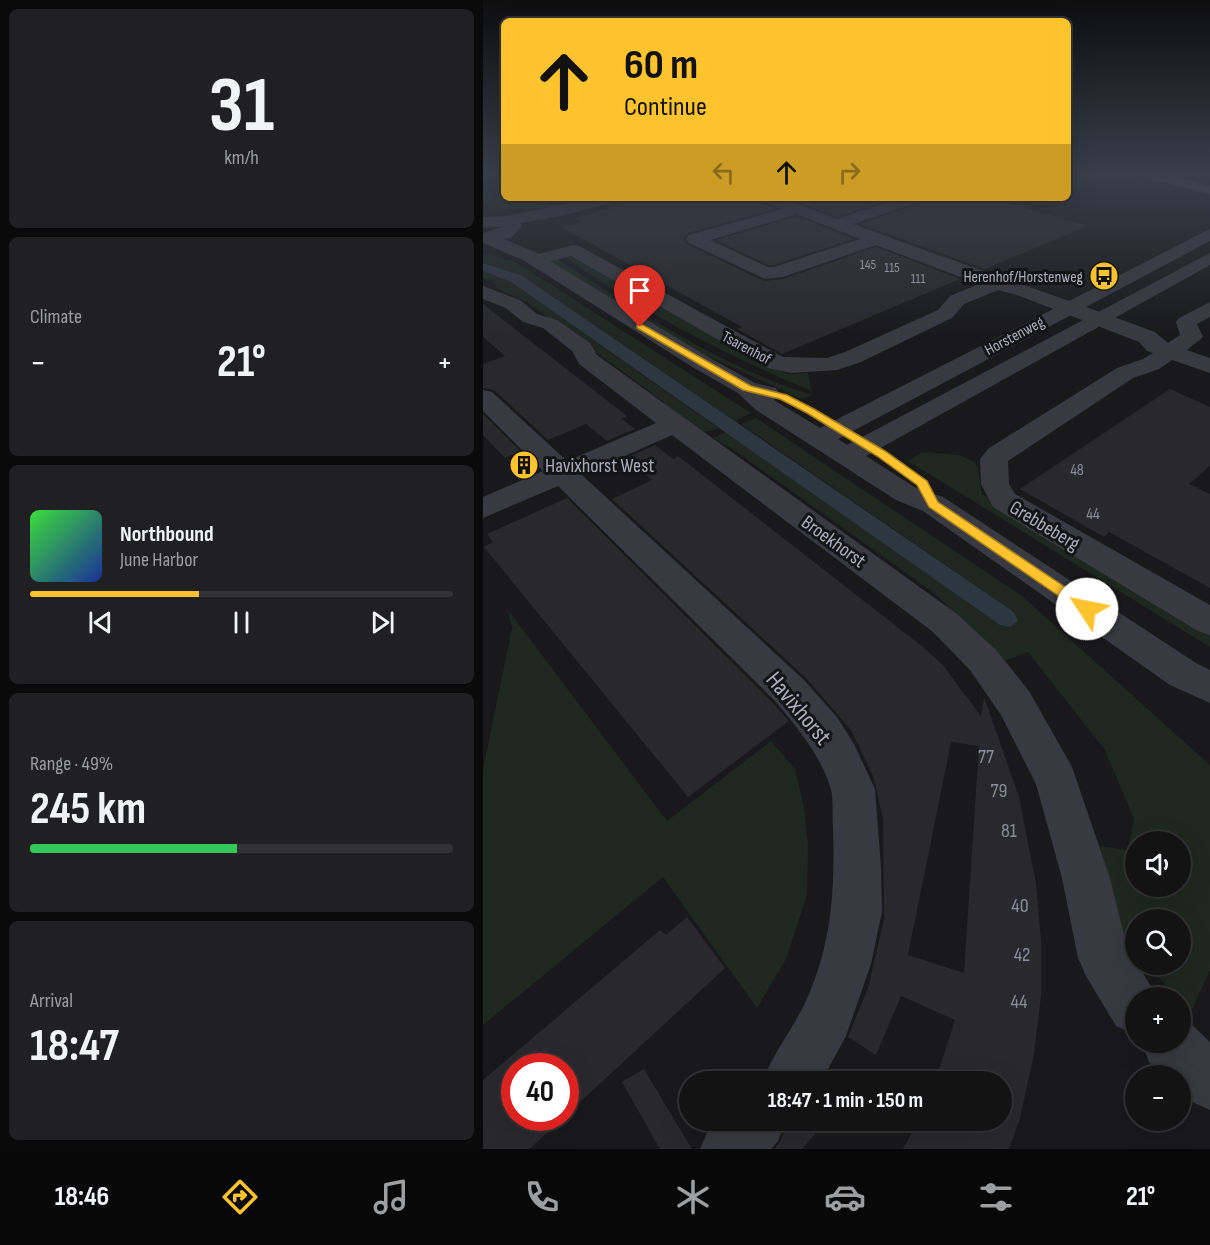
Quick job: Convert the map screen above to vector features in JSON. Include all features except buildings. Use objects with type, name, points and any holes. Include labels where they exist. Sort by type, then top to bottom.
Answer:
[{"type":"street","points":[[494,227],[505,247],[533,258],[640,327],[747,388],[765,405],[829,433],[857,451],[906,494],[933,504],[1197,681],[1210,704]]},
{"type":"street","points":[[739,227],[695,240],[765,273],[776,273],[876,239]]},
{"type":"street","points":[[844,227],[996,284],[1013,296],[1094,322],[1138,344],[1165,349],[1210,366]]},
{"type":"street","name":"Horstenweg","points":[[829,433],[1210,234]]},
{"type":"street","name":"Tsarenhof","points":[[533,258],[573,250],[776,363],[791,366],[829,365],[853,357],[945,314],[957,300],[996,284]]},
{"type":"street","name":"Horstenweg","points":[[857,451],[1210,258]]},
{"type":"street","name":"Broekhorst","points":[[483,292],[513,304],[531,318],[549,324],[582,348],[587,359],[945,623],[983,660],[1015,703],[1057,781],[1086,878],[1104,958],[1125,991]]},
{"type":"street","name":"Grebbeberg","points":[[1210,308],[1187,322],[1192,337],[1165,349],[1151,364],[1125,373],[994,459],[995,484],[1003,500],[1210,622]]},
{"type":"street","name":"Havixhorst","points":[[483,397],[790,691],[823,729],[839,757],[853,789],[857,828],[857,912],[845,964],[827,1017],[796,1071]]},
{"type":"street","points":[[483,508],[675,424]]},
{"type":"street","points":[[1181,1053],[1210,1081]]},
{"type":"street","points":[[730,1149],[747,1131]]},
{"type":"shaded area","points":[[572,253],[787,374],[808,373],[811,391],[746,362],[652,313],[562,255]]},
{"type":"shaded area","points":[[488,254],[512,261],[525,268],[751,413],[735,421],[521,275],[483,263],[483,256]]},
{"type":"shaded area","points":[[556,258],[680,336],[745,369],[812,395],[802,399],[701,353],[549,261]]},
{"type":"shaded area","points":[[483,263],[521,275],[1014,612],[1018,621],[1010,627],[1000,625],[511,282],[483,271]]},
{"type":"shaded area","points":[[483,271],[511,282],[718,428],[701,432],[680,423],[659,406],[664,402],[527,302],[494,287],[497,285],[491,283],[494,281],[483,278]]},
{"type":"shaded area","points":[[756,418],[1022,596],[1210,765],[1210,970],[1191,1012],[1191,987],[1167,987],[1157,975],[1191,975],[1191,909],[1125,909],[1125,938],[1121,933],[1100,846],[1125,850],[1125,897],[1191,897],[1191,831],[1132,831],[1134,819],[1105,750],[1028,652],[1004,661],[934,593],[734,450],[713,438],[725,432],[1018,622],[1014,612],[741,424]]},
{"type":"shaded area","points":[[922,452],[959,455],[975,462],[982,494],[1210,628],[1210,647],[908,461]]},
{"type":"shaded area","points":[[508,610],[667,821],[771,741],[795,769],[804,808],[808,845],[807,895],[786,959],[757,1008],[663,877],[483,1025],[483,770],[512,628]]},
{"type":"place","name":"Herenhof/Horstenweg","points":[[1104,276]]},
{"type":"place","name":"Havixhorst West","points":[[524,465]]},
{"type":"route","points":[[640,327],[747,388],[783,397],[810,411],[881,454],[922,483],[933,504],[1087,609]]}]
